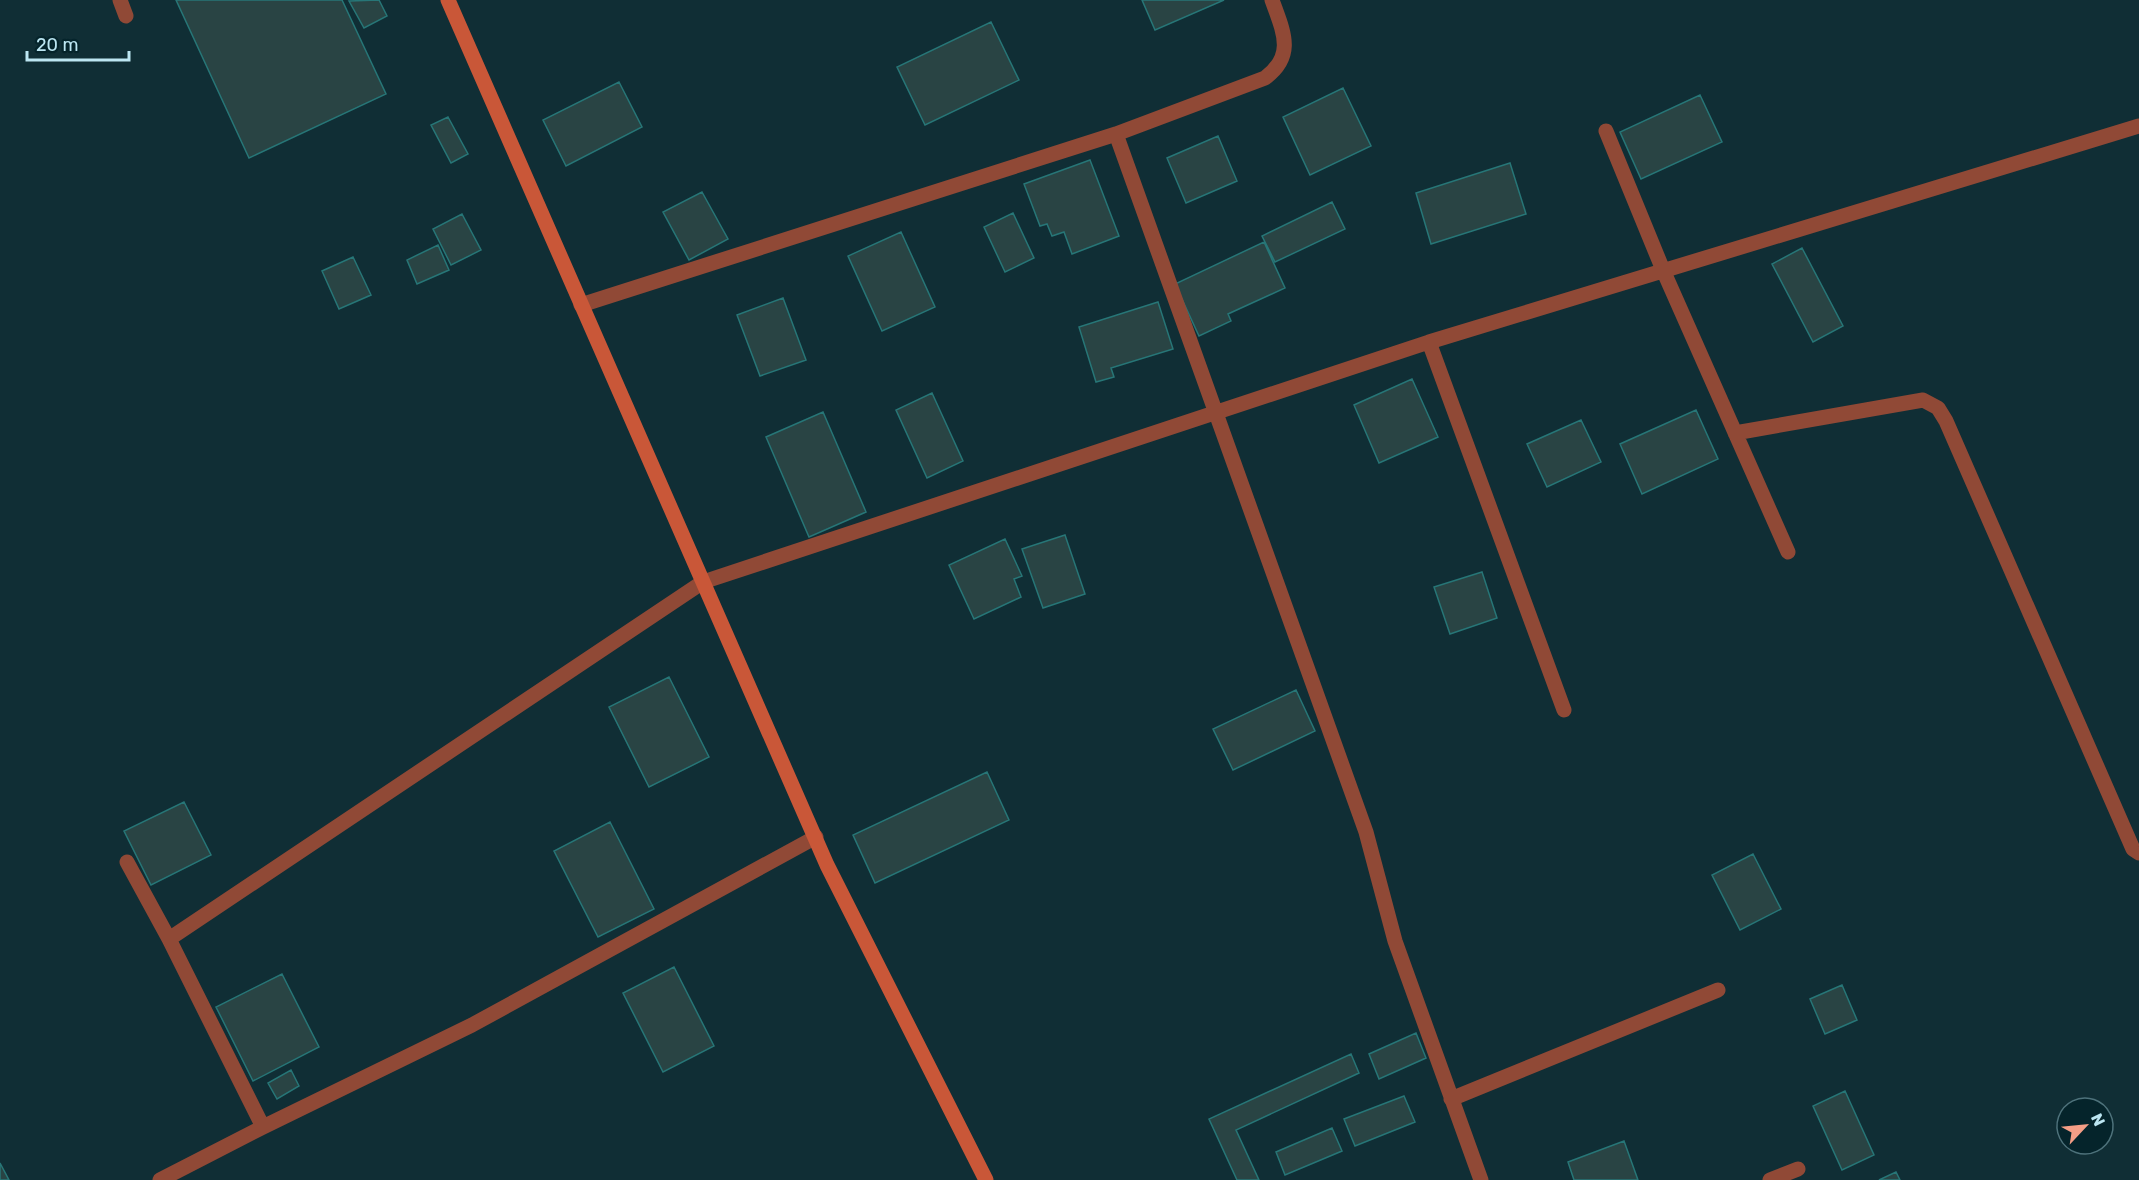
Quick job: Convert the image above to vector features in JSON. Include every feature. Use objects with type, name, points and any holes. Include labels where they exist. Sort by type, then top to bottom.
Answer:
[{"type":"main road","points":[[448,0],[827,865],[986,1180]]},
{"type":"street","points":[[120,0],[126,16]]},
{"type":"street","points":[[580,305],[1116,134],[1265,78],[1282,60],[1286,38],[1272,0]]},
{"type":"street","points":[[169,939],[703,582],[1429,342],[2139,126]]},
{"type":"street","points":[[1606,131],[1663,270],[1788,552]]},
{"type":"street","points":[[1116,134],[1366,832],[1395,941],[1481,1180]]},
{"type":"street","points":[[1429,342],[1564,710]]},
{"type":"street","points":[[1735,433],[1923,400],[1938,408],[1946,421],[2133,849],[2139,853]]},
{"type":"street","points":[[160,1180],[472,1025],[816,837]]},
{"type":"street","points":[[127,862],[169,939],[263,1127]]},
{"type":"street","points":[[1451,1099],[1718,990]]},
{"type":"street","points":[[1770,1180],[1798,1169]]},
{"type":"building","points":[[176,0],[342,0],[386,94],[249,158]]},
{"type":"building","points":[[379,0],[387,16],[364,28],[349,1]]},
{"type":"building","points":[[1142,0],[1224,0],[1155,30]]},
{"type":"building","points":[[991,22],[1019,80],[925,125],[897,67]]},
{"type":"building","points":[[619,82],[642,127],[566,166],[543,120]]},
{"type":"building","points":[[1343,88],[1371,146],[1310,175],[1283,117]]},
{"type":"building","points":[[1700,95],[1722,142],[1641,179],[1620,132]]},
{"type":"building","points":[[448,117],[468,154],[451,163],[431,125]]},
{"type":"building","points":[[1218,136],[1237,181],[1186,203],[1167,158]]},
{"type":"building","points":[[1090,160],[1119,236],[1072,254],[1064,232],[1052,236],[1047,224],[1040,226],[1024,184]]},
{"type":"building","points":[[1510,163],[1526,214],[1431,244],[1416,193]]},
{"type":"building","points":[[702,192],[728,239],[689,260],[663,212]]},
{"type":"building","points":[[1332,202],[1345,229],[1275,262],[1262,236]]},
{"type":"building","points":[[1013,213],[1034,258],[1005,272],[984,227]]},
{"type":"building","points":[[462,214],[481,250],[451,265],[433,229]]},
{"type":"building","points":[[901,232],[935,307],[882,331],[848,256]]},
{"type":"building","points":[[1264,242],[1285,288],[1228,314],[1231,321],[1199,336],[1175,284]]},
{"type":"building","points":[[438,245],[449,270],[417,284],[407,260]]},
{"type":"building","points":[[1802,248],[1843,326],[1813,342],[1772,264]]},
{"type":"building","points":[[353,257],[371,295],[339,309],[322,271]]},
{"type":"building","points":[[783,298],[806,360],[760,376],[737,315]]},
{"type":"building","points":[[1158,302],[1173,349],[1111,368],[1114,377],[1096,382],[1079,327]]},
{"type":"building","points":[[1412,379],[1438,437],[1379,463],[1354,405]]},
{"type":"building","points":[[932,393],[963,461],[927,478],[896,410]]},
{"type":"building","points":[[1696,410],[1718,459],[1642,494],[1620,444]]},
{"type":"building","points":[[823,412],[866,512],[809,537],[766,437]]},
{"type":"building","points":[[1581,420],[1601,462],[1547,487],[1527,444]]},
{"type":"building","points":[[1065,535],[1085,594],[1043,608],[1022,549]]},
{"type":"building","points":[[1005,539],[1022,576],[1014,579],[1021,597],[974,619],[949,565]]},
{"type":"building","points":[[1482,572],[1497,618],[1450,634],[1434,587]]},
{"type":"building","points":[[669,677],[709,757],[649,787],[609,707]]},
{"type":"building","points":[[1296,690],[1315,731],[1233,770],[1213,729]]},
{"type":"building","points":[[987,772],[1009,820],[875,883],[853,835]]},
{"type":"building","points":[[184,802],[211,855],[151,885],[124,831]]},
{"type":"building","points":[[610,822],[654,909],[598,937],[554,851]]},
{"type":"building","points":[[1753,854],[1781,909],[1740,930],[1712,875]]},
{"type":"building","points":[[674,967],[714,1046],[663,1072],[623,993]]},
{"type":"building","points":[[282,974],[319,1047],[253,1081],[216,1007]]},
{"type":"building","points":[[1842,985],[1857,1020],[1825,1034],[1810,999]]},
{"type":"building","points":[[1416,1033],[1426,1058],[1379,1079],[1369,1054]]},
{"type":"building","points":[[1351,1054],[1359,1073],[1236,1130],[1259,1180],[1237,1180],[1209,1119]]},
{"type":"building","points":[[291,1070],[299,1086],[277,1099],[268,1083]]},
{"type":"building","points":[[1845,1091],[1874,1155],[1842,1170],[1813,1106]]},
{"type":"building","points":[[1404,1096],[1415,1122],[1355,1146],[1344,1119]]},
{"type":"building","points":[[1332,1128],[1342,1151],[1285,1175],[1276,1152]]},
{"type":"building","points":[[1624,1141],[1638,1180],[1574,1180],[1568,1162]]},
{"type":"building","points":[[0,1163],[9,1180],[0,1180]]},
{"type":"building","points":[[1896,1172],[1900,1180],[1879,1180]]}]
